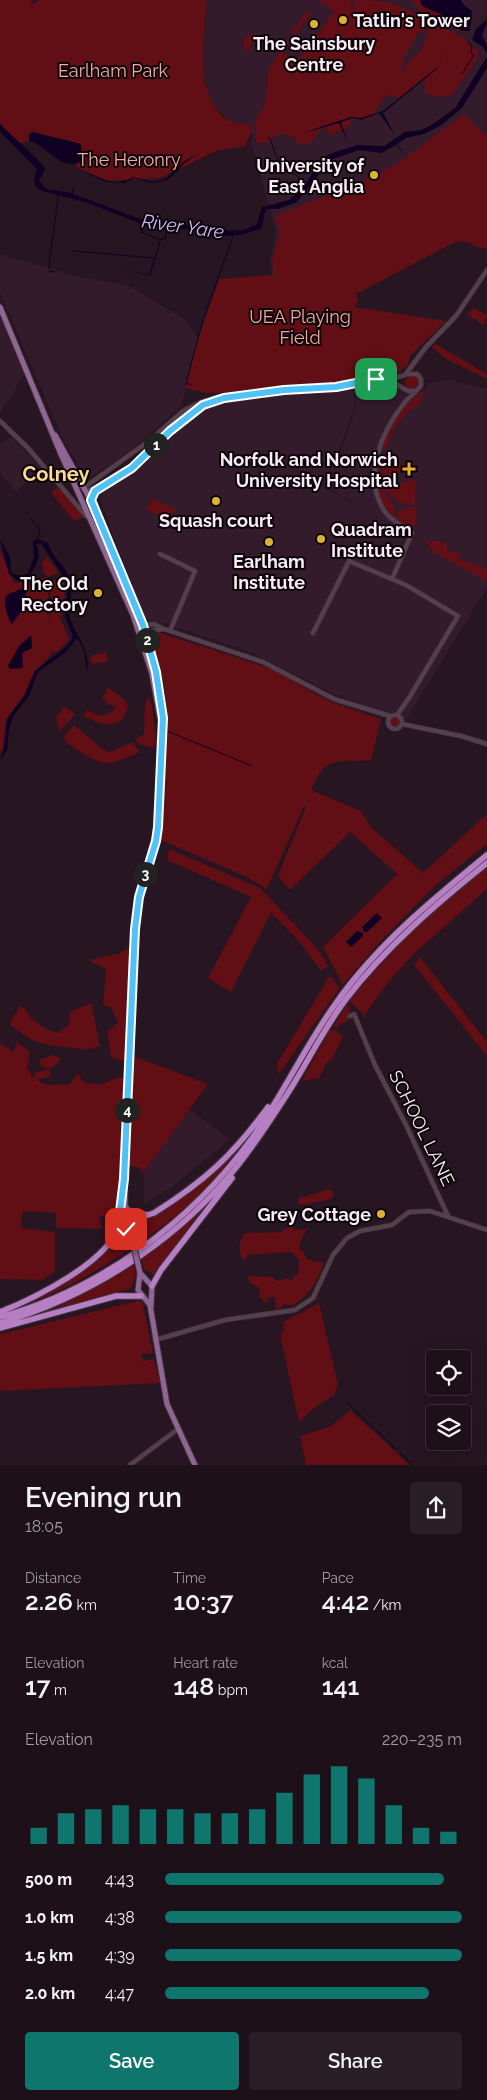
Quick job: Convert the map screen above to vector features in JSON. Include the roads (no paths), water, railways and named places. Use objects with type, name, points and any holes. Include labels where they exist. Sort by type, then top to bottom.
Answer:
[{"type":"highway","points":[[126,1211],[148,1215],[154,1213],[189,1192],[230,1156],[270,1104],[323,1022],[356,978],[398,931],[487,856]]},
{"type":"highway","points":[[151,1287],[161,1270],[234,1175],[286,1097],[325,1030],[366,974],[423,916],[487,863]]},
{"type":"highway","points":[[0,1317],[60,1295],[103,1272],[147,1244],[198,1201],[252,1138],[323,1022]]},
{"type":"highway","points":[[0,1323],[40,1310],[105,1278],[168,1236],[230,1175],[286,1097]]},
{"type":"highway","points":[[0,1312],[54,1286],[78,1271],[96,1258],[121,1226]]},
{"type":"highway","points":[[0,1328],[116,1296],[143,1296]]},
{"type":"main road","points":[[0,307],[76,489],[141,629]]},
{"type":"main road","points":[[55,435],[91,500],[141,629],[162,725],[156,841],[139,897],[135,929],[124,1179],[126,1211],[133,1221],[132,1240],[140,1273],[139,1286],[143,1296],[148,1301],[151,1312],[163,1388],[178,1429],[195,1465]]},
{"type":"main road","points":[[76,489],[85,489]]},
{"type":"main road","points":[[85,489],[111,564]]},
{"type":"main road","points":[[126,1211],[117,1219],[132,1240]]},
{"type":"main road","points":[[121,1226],[133,1221]]},
{"type":"main road","points":[[140,1273],[151,1287],[151,1312]]},
{"type":"main road","points":[[139,1286],[151,1287]]},
{"type":"main road","points":[[143,1296],[151,1287]]},
{"type":"street","points":[[406,401],[402,381],[406,374],[426,347],[456,316],[487,270]]},
{"type":"street","points":[[392,579],[412,533],[398,525],[386,512],[379,499],[375,483],[377,459],[384,436],[406,401],[417,390],[421,382],[417,374],[418,359]]},
{"type":"street","points":[[85,489],[192,406],[210,399],[284,390],[336,387],[367,380],[417,374]]},
{"type":"street","points":[[387,379],[413,392],[417,390]]},
{"type":"street","points":[[91,500],[95,491],[132,468],[194,410],[224,398]]},
{"type":"street","points":[[0,421],[28,448],[86,516]]},
{"type":"street","points":[[156,434],[162,440]]},
{"type":"street","points":[[85,489],[107,483]]},
{"type":"street","points":[[70,496],[76,489]]},
{"type":"street","points":[[313,633],[349,561],[350,552]]},
{"type":"street","points":[[160,554],[195,571],[170,631]]},
{"type":"street","points":[[141,629],[154,624],[263,662],[326,695],[380,714],[397,715],[458,616],[392,579],[349,561]]},
{"type":"street","points":[[380,714],[389,726],[394,729],[399,728],[402,724]]},
{"type":"street","points":[[397,715],[401,718],[402,724]]},
{"type":"street","points":[[387,721],[390,716]]},
{"type":"street","points":[[402,724],[461,736],[487,744]]},
{"type":"street","name":"SCHOOL LANE","points":[[354,1014],[375,1065],[406,1125],[448,1216]]},
{"type":"street","points":[[155,1340],[225,1320],[295,1310],[313,1298],[336,1249],[352,1234],[392,1225],[414,1210],[448,1216],[487,1230]]},
{"type":"street","points":[[130,1465],[178,1429]]},
{"type":"water","points":[[420,0],[461,0],[472,11],[470,31],[461,31],[450,18],[422,6]]},
{"type":"water","points":[[487,20],[482,36],[487,45],[487,53],[482,46],[472,40],[476,29]]},
{"type":"water","name":"River Yare","points":[[487,57],[487,68],[462,108],[440,126],[424,134],[406,138],[397,144],[405,155],[396,145],[381,153],[359,150],[330,160],[297,202],[278,209],[267,209],[264,214],[262,228],[241,235],[221,236],[195,230],[167,228],[166,238],[161,240],[150,276],[121,269],[149,275],[160,240],[142,233],[139,223],[88,203],[37,188],[34,181],[37,169],[0,132],[0,124],[42,165],[45,169],[39,181],[46,189],[71,193],[74,187],[73,194],[140,219],[228,231],[244,230],[257,224],[262,207],[289,200],[303,188],[318,164],[329,154],[357,145],[384,146],[405,132],[421,130],[433,124],[455,108]],"holes":[[[140,223],[165,228],[165,237],[160,239],[144,233]]]},
{"type":"water","points":[[438,67],[383,113],[395,135],[379,113],[361,120],[354,118],[341,122],[348,143],[339,123],[303,133],[352,117],[361,118],[383,111]]},
{"type":"water","points":[[32,132],[81,144],[82,159],[80,162],[72,164],[59,160],[35,143],[29,141],[29,134]]},
{"type":"water","points":[[198,154],[183,164],[167,180],[153,183],[134,178],[124,183],[106,182],[83,171],[114,182],[120,182],[133,177],[153,182],[166,179],[183,162]]},
{"type":"water","points":[[0,539],[10,557],[11,572],[20,577],[28,573],[34,557],[33,541],[38,539],[48,543],[70,579],[70,618],[85,650],[88,664],[87,672],[84,650],[77,638],[66,652],[38,672],[29,696],[13,716],[9,730],[7,750],[0,760],[4,749],[7,719],[24,696],[35,671],[68,645],[73,636],[65,617],[67,594],[65,579],[41,543],[36,544],[38,560],[36,565],[20,582],[9,574]]},
{"type":"water","points":[[20,589],[27,592],[23,601],[25,606],[12,624],[7,613],[5,600],[6,596]]},
{"type":"water","points":[[31,635],[32,648],[22,653],[23,668],[10,669],[8,666],[19,646]]},
{"type":"water","points":[[377,913],[382,918],[367,932],[364,932],[362,927]]},
{"type":"water","points":[[357,931],[363,933],[363,936],[351,947],[346,942]]},
{"type":"waterway","points":[[462,74],[474,55],[471,53],[472,47],[468,41]]},
{"type":"waterway","points":[[269,137],[278,160],[302,180]]},
{"type":"waterway","points":[[56,212],[58,196]]},
{"type":"waterway","points":[[51,248],[56,214]]},
{"type":"waterway","name":"River Yare","points":[[205,315],[233,236]]},
{"type":"waterway","points":[[50,256],[51,249]]},
{"type":"waterway","points":[[74,251],[154,258]]},
{"type":"waterway","points":[[49,269],[50,256]]},
{"type":"waterway","points":[[49,271],[55,272]]},
{"type":"waterway","points":[[191,385],[186,383],[203,320]]},
{"type":"waterway","points":[[30,518],[40,530],[38,538]]},
{"type":"waterway","points":[[167,731],[252,766]]},
{"type":"waterway","points":[[347,1403],[397,1450]]},
{"type":"waterway","points":[[400,1453],[413,1465]]},
{"type":"place","name":"Tatlin's Tower","points":[[343,20]]},
{"type":"place","name":"The Sainsbury Centre","points":[[314,24]]},
{"type":"place","name":"University of East Anglia","points":[[374,175]]},
{"type":"place","name":"Norfolk and Norwich University Hospital","points":[[409,469]]},
{"type":"place","name":"Squash court","points":[[216,501]]},
{"type":"place","name":"Quadram Institute","points":[[321,539]]},
{"type":"place","name":"Earlham Institute","points":[[269,542]]},
{"type":"place","name":"The Old Rectory","points":[[98,593]]},
{"type":"place","name":"Grey Cottage","points":[[381,1214]]},
{"type":"district","name":"Colney","points":[[56,474]]},
{"type":"park label","name":"Earlham Park","points":[[113,70]]},
{"type":"park label","name":"The Heronry","points":[[129,159]]},
{"type":"park label","name":"UEA Playing Field","points":[[300,326]]}]
